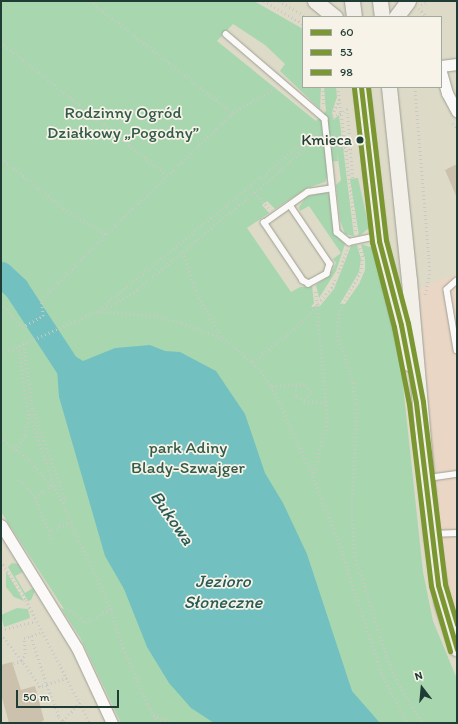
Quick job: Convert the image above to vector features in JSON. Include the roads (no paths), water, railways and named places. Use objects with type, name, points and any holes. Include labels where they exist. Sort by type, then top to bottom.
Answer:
[{"type":"main road","points":[[315,1],[335,16]]},
{"type":"main road","points":[[352,1],[354,16]]},
{"type":"main road","points":[[380,1],[382,16]]},
{"type":"main road","points":[[397,16],[413,4]]},
{"type":"main road","points":[[361,88],[378,236],[404,343],[423,451]]},
{"type":"main road","points":[[391,90],[431,534],[442,604],[457,649]]},
{"type":"street","points":[[442,66],[457,64]]},
{"type":"street","points":[[442,76],[447,93],[457,112]]},
{"type":"street","points":[[1,525],[76,648],[112,723]]},
{"type":"lane","points":[[226,34],[326,121],[337,232],[349,242],[378,236]]},
{"type":"lane","points":[[290,205],[330,264],[327,274],[309,284],[303,281],[264,223],[308,192],[332,188]]},
{"type":"lane","points":[[457,281],[447,290],[457,350]]},
{"type":"lane","points":[[425,478],[457,474]]},
{"type":"lane","points":[[431,534],[457,533]]},
{"type":"water","name":"Jezioro Słoneczne","points":[[57,345],[83,361],[115,348],[150,345],[165,351],[180,352],[216,371],[245,414],[265,473],[283,503],[307,554],[352,691],[380,723],[214,723],[191,708],[169,683],[147,647],[124,589],[105,556],[59,397],[57,369],[60,362],[53,348]]},
{"type":"waterway","name":"Bukowa","points":[[1,274],[16,288],[73,375]]},
{"type":"place","name":"Kmieca","points":[[360,140]]},
{"type":"park label","name":"Rodzinny Ogród Działkowy „Pogodny”","points":[[123,123]]},
{"type":"park label","name":"park Adiny Blady-Szwajger","points":[[188,458]]}]
